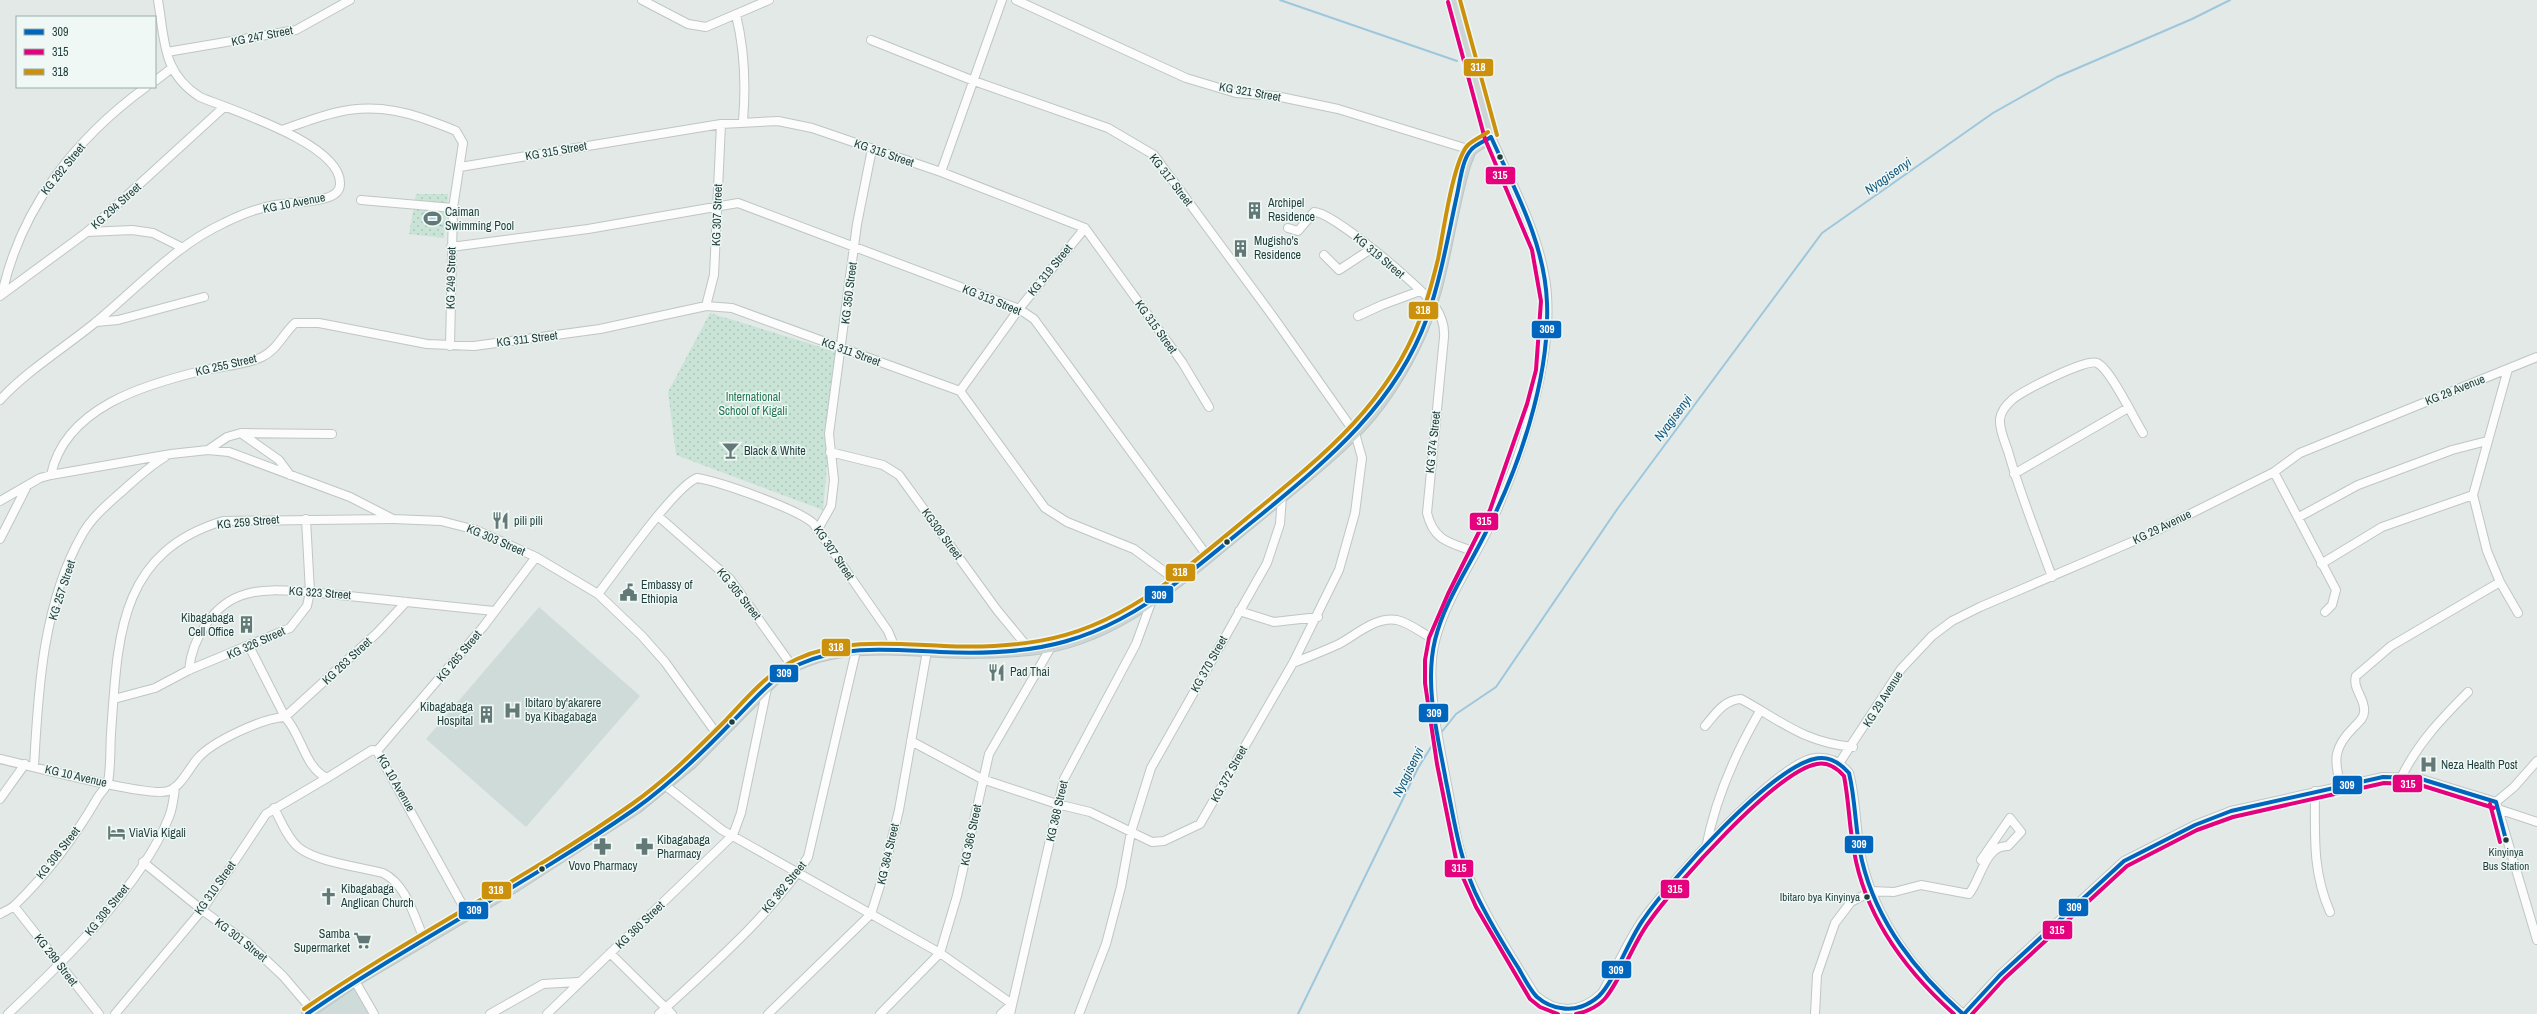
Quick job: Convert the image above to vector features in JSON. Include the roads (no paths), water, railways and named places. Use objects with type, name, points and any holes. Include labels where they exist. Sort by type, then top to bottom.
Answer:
[{"type":"main road","points":[[310,1012],[355,981],[468,915],[638,808],[666,786],[719,737],[767,688],[792,666],[828,654],[895,648],[974,653],[1030,650],[1051,647],[1098,632],[1152,600],[1177,581],[1282,496],[1355,433],[1395,381],[1414,349],[1434,305],[1460,181],[1471,150],[1490,136],[1454,0]]},
{"type":"street","name":"KG 10 Avenue","points":[[0,400],[52,355],[96,322],[183,248],[202,234],[249,212],[274,205],[326,198],[336,194],[340,186],[339,175],[330,162],[305,141],[282,130],[224,107],[185,87],[176,78],[167,52],[158,0]]},
{"type":"street","name":"KG 247 Street","points":[[167,52],[296,30],[350,0]]},
{"type":"street","points":[[642,0],[697,27],[706,27],[769,0]]},
{"type":"street","points":[[941,172],[1002,0]]},
{"type":"street","name":"KG 321 Street","points":[[1016,0],[1186,78],[1236,93],[1276,96],[1338,109],[1471,150]]},
{"type":"street","points":[[736,15],[743,44],[746,88],[743,122]]},
{"type":"street","name":"KG 317 Street","points":[[871,40],[974,81],[1108,128],[1154,155],[1274,318],[1355,433]]},
{"type":"street","points":[[156,80],[172,68]]},
{"type":"street","name":"KG 292 Street","points":[[1,295],[8,271],[24,231],[48,185],[120,106],[145,88]]},
{"type":"street","name":"KG 294 Street","points":[[1,295],[87,232],[224,107]]},
{"type":"street","name":"KG 249 Street","points":[[282,130],[355,108],[398,110],[456,131],[463,143],[453,208],[450,346]]},
{"type":"street","name":"KG 315 Street","points":[[460,167],[721,124],[778,121],[796,124],[941,172],[1085,228],[1182,362],[1210,407]]},
{"type":"street","name":"KG 307 Street","points":[[706,306],[714,275],[721,124]]},
{"type":"street","points":[[1490,136],[1538,248],[1544,274],[1547,301],[1546,332],[1542,371],[1533,406],[1507,484],[1444,617],[1435,640],[1431,671],[1441,750],[1458,840],[1468,876],[1510,955],[1535,995],[1547,1006],[1572,1014],[1593,1003],[1602,993],[1650,910],[1706,848],[1781,776],[1815,758],[1825,758],[1840,762],[1849,773],[1852,784],[1858,844],[1872,891],[1906,955],[1928,982],[1963,1014],[2000,975],[2124,861],[2151,846],[2202,822],[2231,811],[2383,777],[2402,776],[2418,778],[2537,822]]},
{"type":"street","name":"KG 350 Street","points":[[818,529],[831,506],[834,480],[829,434],[842,349],[854,248],[872,149]]},
{"type":"street","points":[[360,200],[453,208]]},
{"type":"street","name":"KG 313 Street","points":[[451,247],[588,229],[738,203],[753,207],[854,248],[1019,309],[1034,319],[1208,556]]},
{"type":"street","name":"KG 319 Street","points":[[1288,228],[1298,231],[1314,212],[1321,213],[1334,220],[1371,249],[1434,305]]},
{"type":"street","name":"KG 319 Street","points":[[960,391],[1019,309],[1085,228]]},
{"type":"street","points":[[87,232],[132,230],[153,232],[183,248]]},
{"type":"street","points":[[1324,255],[1339,270],[1371,249]]},
{"type":"street","points":[[1358,316],[1382,304],[1420,291]]},
{"type":"street","points":[[96,322],[118,320],[204,297]]},
{"type":"street","name":"KG 374 Street","points":[[1434,305],[1443,322],[1444,337],[1426,513],[1430,527],[1444,541],[1476,552]]},
{"type":"street","name":"KG 311 Street","points":[[450,346],[474,346],[593,330],[662,317],[706,306],[732,308],[960,391]]},
{"type":"street","name":"KG 255 Street","points":[[51,476],[56,455],[74,430],[121,397],[175,377],[260,358],[275,348],[295,323],[319,324],[427,344],[450,346]]},
{"type":"street","name":"KG 29 Avenue","points":[[1840,762],[1853,747],[1901,669],[1932,636],[1980,607],[2148,535],[2274,472],[2307,450],[2537,357]]},
{"type":"street","points":[[2052,577],[2014,474],[2000,420],[2002,410],[2014,398],[2088,361],[2097,362],[2102,366],[2143,433]]},
{"type":"street","points":[[2508,369],[2473,495],[2487,551],[2500,582],[2518,613]]},
{"type":"street","points":[[960,391],[1045,508],[1067,522],[1134,549],[1177,581]]},
{"type":"street","points":[[2014,474],[2128,408]]},
{"type":"street","points":[[208,450],[227,437],[241,433],[332,434]]},
{"type":"street","points":[[241,433],[279,460],[290,475]]},
{"type":"street","name":"KG 372 Street","points":[[911,741],[982,779],[1057,804],[1090,812],[1152,842],[1164,841],[1183,833],[1204,820],[1293,664],[1318,617],[1339,570],[1355,513],[1362,464],[1355,433]]},
{"type":"street","points":[[2299,517],[2358,485],[2452,450],[2487,441]]},
{"type":"street","name":"KG 303 Street","points":[[0,501],[27,485],[51,476],[171,454],[208,450],[229,452],[350,497],[393,519],[456,524],[476,530],[536,557],[598,594],[642,636],[665,662],[719,737]]},
{"type":"street","name":"KG309 Street","points":[[830,452],[883,465],[899,475],[997,610],[1030,650]]},
{"type":"street","name":"KG 257 Street","points":[[34,767],[42,670],[53,611],[83,533],[99,512],[120,493],[154,463],[171,454]]},
{"type":"street","points":[[2274,472],[2299,517],[2321,564],[2336,590],[2332,605],[2325,612]]},
{"type":"street","name":"KG 307 Street","points":[[658,516],[689,480],[697,478],[806,517],[818,529],[888,631],[895,648]]},
{"type":"street","points":[[0,539],[27,485]]},
{"type":"street","points":[[2321,564],[2382,527],[2473,495]]},
{"type":"street","name":"KG 370 Street","points":[[1079,1014],[1106,944],[1121,887],[1130,832],[1150,768],[1267,563],[1276,541],[1282,496]]},
{"type":"street","points":[[598,594],[658,516]]},
{"type":"street","name":"KG 305 Street","points":[[658,516],[730,579],[792,666]]},
{"type":"street","name":"KG 259 Street","points":[[108,783],[114,699],[123,626],[130,603],[150,566],[169,548],[200,528],[223,521],[306,518],[393,519]]},
{"type":"street","name":"KG 326 Street","points":[[114,699],[155,688],[189,670],[290,628],[307,606],[310,592],[306,518]]},
{"type":"street","name":"KG 265 Street","points":[[377,751],[494,611],[536,557]]},
{"type":"street","points":[[2340,786],[2335,766],[2338,748],[2343,738],[2361,720],[2364,713],[2364,707],[2354,682],[2356,676],[2391,646],[2500,582]]},
{"type":"street","name":"KG 323 Street","points":[[189,670],[191,653],[199,636],[217,612],[232,600],[246,594],[282,590],[494,611]]},
{"type":"street","name":"KG 368 Street","points":[[1010,1014],[1042,884],[1057,804],[1072,762],[1139,638],[1152,600]]},
{"type":"street","name":"KG 263 Street","points":[[285,717],[377,633],[406,602]]},
{"type":"street","points":[[1239,610],[1274,622],[1318,617]]},
{"type":"street","points":[[1293,664],[1340,644],[1375,623],[1386,620],[1396,620],[1406,623],[1435,640]]},
{"type":"street","points":[[249,646],[285,717],[312,764],[320,775],[327,778]]},
{"type":"street","name":"KG 366 Street","points":[[880,1014],[940,953],[960,882],[982,779],[989,754],[1051,647]]},
{"type":"street","name":"KG 362 Street","points":[[659,1014],[765,911],[798,873],[808,857],[856,651]]},
{"type":"street","name":"KG 364 Street","points":[[768,1014],[870,914],[882,879],[899,810],[927,651]]},
{"type":"street","name":"KG 360 Street","points":[[547,1014],[578,982],[733,835],[741,813],[767,688]]},
{"type":"street","points":[[2402,776],[2412,756],[2434,727],[2468,692]]},
{"type":"street","points":[[1705,726],[1731,700],[1741,699],[1786,728],[1816,741],[1853,747]]},
{"type":"street","points":[[1706,848],[1725,781],[1736,754],[1760,711]]},
{"type":"street","points":[[175,787],[199,757],[218,741],[285,717]]},
{"type":"street","name":"KG 10 Avenue","points":[[327,778],[372,750],[377,751],[468,915]]},
{"type":"street","name":"KG 10 Avenue","points":[[0,759],[108,783],[158,792],[167,792],[175,787]]},
{"type":"street","points":[[2497,806],[2537,760]]},
{"type":"street","points":[[0,799],[25,764]]},
{"type":"street","name":"KG 310 Street","points":[[115,1014],[202,910],[257,825],[274,808],[327,778]]},
{"type":"street","name":"KG 306 Street","points":[[0,914],[14,906],[87,817],[108,783]]},
{"type":"street","points":[[666,786],[722,830],[940,953],[1012,1004],[1001,1014]]},
{"type":"street","name":"KG 308 Street","points":[[8,1014],[60,964],[99,920],[144,862],[170,816],[175,787]]},
{"type":"street","points":[[2315,791],[2317,872],[2320,890],[2330,912]]},
{"type":"street","points":[[2497,806],[2537,940]]},
{"type":"street","points":[[274,808],[290,837],[299,847],[318,857],[383,873],[392,877],[399,884],[425,941]]},
{"type":"street","points":[[1815,1014],[1817,975],[1835,923],[1851,902],[1872,891],[1894,892],[1921,885],[1969,894],[1992,850],[2001,846],[2008,846],[2020,832],[2010,818],[1982,860]]},
{"type":"street","name":"KG 301 Street","points":[[144,862],[202,910],[266,959],[310,1012]]},
{"type":"street","name":"KG 299 Street","points":[[14,906],[99,1014]]},
{"type":"street","points":[[610,953],[672,1014]]},
{"type":"street","points":[[355,981],[374,1014]]},
{"type":"street","points":[[490,1014],[543,984],[578,982]]},
{"type":"water","name":"Caiman Swimming Pool","points":[[423,212],[442,215],[441,226],[422,223]]},
{"type":"waterway","points":[[1280,0],[1457,61]]},
{"type":"waterway","name":"Nyagisenyi","points":[[1440,734],[1456,714],[1496,687],[1618,508],[1822,233],[1993,113],[2057,77],[2192,19],[2230,0]]},
{"type":"waterway","name":"Nyagisenyi","points":[[1298,1014],[1418,768],[1436,739]]},
{"type":"place","name":"Archipel Residence","points":[[1255,210]]},
{"type":"place","name":"Caiman Swimming Pool","points":[[432,219]]},
{"type":"place","name":"Mugisho's Residence","points":[[1241,248]]},
{"type":"place","name":"Black & White","points":[[731,451]]},
{"type":"place","name":"pili pili","points":[[501,521]]},
{"type":"place","name":"Embassy of Ethiopia","points":[[628,592]]},
{"type":"place","name":"Kibagabaga Cell Office","points":[[247,625]]},
{"type":"place","name":"Pad Thai","points":[[997,672]]},
{"type":"place","name":"Ibitaro by'akarere bya Kibagabaga","points":[[512,710]]},
{"type":"place","name":"Kibagabaga Hospital","points":[[486,714]]},
{"type":"place","name":"Neza Health Post","points":[[2428,765]]},
{"type":"place","name":"ViaVia Kigali","points":[[116,833]]},
{"type":"place","name":"Kinyinya Bus Station","points":[[2506,840]]},
{"type":"place","name":"Vovo Pharmacy","points":[[603,847]]},
{"type":"place","name":"Kibagabaga Pharmacy","points":[[644,847]]},
{"type":"place","name":"Kibagabaga Anglican Church","points":[[328,896]]},
{"type":"place","name":"Ibitaro bya Kinyinya","points":[[1867,897]]},
{"type":"place","name":"Samba Supermarket","points":[[363,941]]},
{"type":"park label","name":"International School of Kigali","points":[[753,404]]}]
